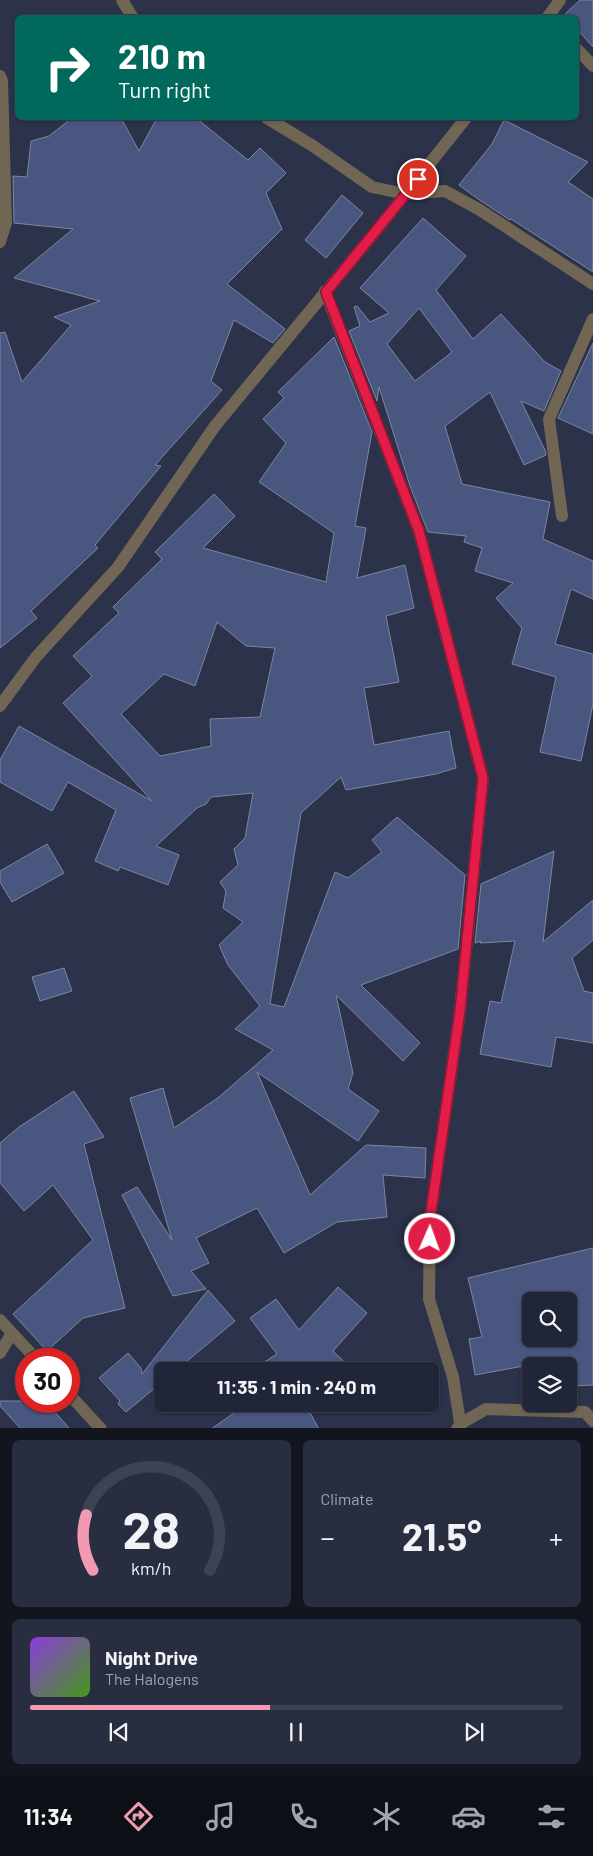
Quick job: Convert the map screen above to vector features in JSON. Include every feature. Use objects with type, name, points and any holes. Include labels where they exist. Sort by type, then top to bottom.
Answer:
[{"type":"street","points":[[122,0],[131,15]]},
{"type":"street","points":[[549,15],[560,0]]},
{"type":"street","points":[[579,51],[593,66]]},
{"type":"street","points":[[0,76],[2,81],[6,223],[0,242]]},
{"type":"street","points":[[269,120],[313,146],[372,187],[405,194],[445,191],[480,210],[593,284]]},
{"type":"street","points":[[0,706],[36,657],[118,567],[215,426],[464,120]]},
{"type":"street","points":[[326,292],[419,531],[483,778],[460,1011],[430,1219],[429,1299],[453,1377],[459,1427],[486,1409],[585,1412],[593,1421]]},
{"type":"street","points":[[562,516],[549,419],[593,319]]},
{"type":"street","points":[[0,1320],[26,1348]]},
{"type":"street","points":[[0,1353],[12,1333]]},
{"type":"street","points":[[80,1406],[101,1428]]},
{"type":"building","points":[[580,0],[593,0],[593,47],[579,31],[579,15],[564,15]]},
{"type":"building","points":[[69,120],[122,120],[139,151],[156,120],[198,120],[248,160],[260,148],[286,173],[266,193],[282,229],[227,284],[285,329],[273,343],[234,320],[211,381],[222,390],[155,465],[161,466],[95,545],[98,548],[31,611],[37,618],[0,648],[0,333],[5,332],[22,382],[71,325],[54,317],[100,301],[14,278],[73,229],[14,223],[13,176],[27,177],[31,141],[49,136]]},
{"type":"building","points":[[504,120],[588,162],[568,182],[593,199],[593,272],[510,220],[459,185],[492,144]]},
{"type":"building","points":[[342,195],[363,213],[326,258],[305,240]]},
{"type":"building","points":[[423,218],[466,256],[436,290],[473,339],[501,314],[545,362],[561,371],[544,411],[521,401],[546,455],[524,465],[490,392],[445,426],[462,484],[550,502],[543,539],[593,561],[593,599],[571,589],[555,644],[593,654],[593,704],[581,761],[540,752],[556,677],[512,664],[522,628],[496,598],[513,583],[475,571],[482,548],[464,542],[466,536],[428,532],[410,486],[379,387],[377,401],[349,331],[360,326],[354,307],[357,306],[370,322],[389,313],[360,288]],"holes":[[[419,308],[452,352],[415,381],[387,344]]]},
{"type":"building","points":[[334,337],[372,432],[355,526],[366,528],[357,578],[405,565],[414,608],[386,616],[399,682],[364,688],[374,745],[449,731],[456,768],[436,774],[346,790],[341,777],[301,813],[270,1004],[284,1007],[335,872],[348,878],[382,852],[372,840],[397,817],[465,875],[458,949],[361,985],[420,1043],[403,1061],[336,995],[353,1073],[348,1089],[379,1111],[358,1141],[257,1072],[310,1195],[366,1145],[426,1148],[425,1178],[383,1175],[387,1217],[337,1222],[284,1253],[257,1208],[196,1238],[209,1263],[191,1271],[206,1289],[173,1296],[122,1195],[137,1187],[172,1240],[130,1098],[163,1088],[174,1128],[219,1097],[273,1050],[235,1029],[260,1006],[228,965],[219,945],[243,922],[223,908],[226,891],[220,882],[238,865],[234,849],[245,838],[253,793],[211,797],[206,804],[197,808],[156,846],[179,855],[168,885],[120,867],[118,871],[95,861],[116,810],[68,782],[52,811],[0,782],[0,760],[19,726],[152,801],[63,703],[92,676],[73,656],[119,613],[113,607],[162,559],[155,552],[214,494],[235,516],[203,548],[326,582],[334,533],[259,482],[286,443],[263,419],[284,398],[278,392]],"holes":[[[217,622],[246,646],[275,648],[260,717],[210,719],[211,746],[160,756],[121,714],[164,674],[195,686]]]},
{"type":"building","points":[[593,343],[593,434],[558,418]]},
{"type":"building","points":[[47,844],[64,873],[12,902],[0,882],[0,871]]},
{"type":"building","points":[[554,851],[543,942],[593,900],[593,940],[572,958],[584,991],[593,993],[593,1043],[556,1037],[551,1067],[480,1054],[490,1001],[501,1003],[515,941],[480,943],[481,941],[475,943],[481,884]]},
{"type":"building","points":[[64,968],[72,991],[40,1001],[32,977]]},
{"type":"building","points":[[74,1091],[104,1137],[84,1144],[125,1308],[83,1318],[50,1348],[44,1348],[13,1314],[93,1240],[53,1185],[24,1211],[0,1183],[0,1143],[19,1127]]},
{"type":"building","points":[[593,1248],[593,1385],[577,1386],[577,1357],[522,1357],[522,1366],[475,1375],[469,1339],[482,1337],[468,1278]]},
{"type":"building","points":[[338,1287],[367,1313],[333,1351],[345,1362],[264,1362],[277,1354],[250,1318],[276,1299],[299,1330]]},
{"type":"building","points":[[208,1290],[235,1321],[186,1362],[154,1362],[154,1389],[126,1412],[118,1404],[120,1401],[99,1378],[128,1353],[141,1368],[142,1374]]},
{"type":"building","points":[[0,1401],[15,1401],[15,1413],[56,1413],[69,1428],[20,1428],[0,1406]]},
{"type":"building","points":[[235,1412],[309,1412],[318,1428],[212,1428]]},
{"type":"route","points":[[418,179],[326,292],[419,531],[483,778],[460,1011],[430,1219],[430,1239]]}]
